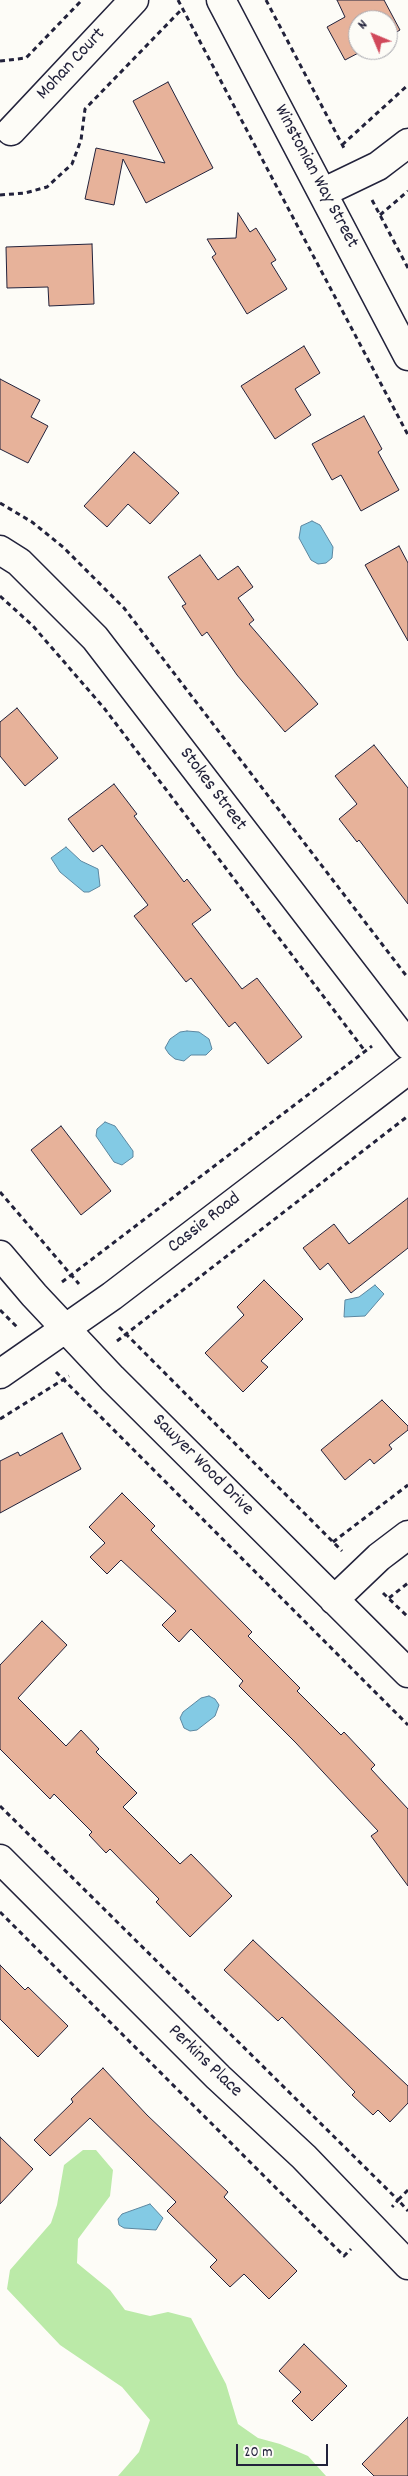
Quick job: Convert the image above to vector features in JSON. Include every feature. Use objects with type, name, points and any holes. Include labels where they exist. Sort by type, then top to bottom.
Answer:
[{"type":"street","name":"Mohan Court","points":[[10,131],[134,0]]},
{"type":"street","name":"Winstonian Way Street","points":[[221,0],[324,192],[408,356]]},
{"type":"street","points":[[324,192],[360,177],[408,143]]},
{"type":"street","name":"Stokes Street","points":[[0,550],[19,562],[96,638],[402,1037]]},
{"type":"street","name":"Cassie Road","points":[[0,1374],[98,1306],[408,1070]]},
{"type":"street","name":"Sawyer Wood Drive","points":[[0,1255],[93,1358],[408,1673]]},
{"type":"street","points":[[334,1600],[363,1572],[408,1535]]},
{"type":"street","name":"Perkins Place","points":[[0,1860],[218,2077],[390,2236],[408,2265]]},
{"type":"path","points":[[0,61],[26,58],[82,0]]},
{"type":"path","points":[[178,0],[408,435]]},
{"type":"path","points":[[266,0],[408,268]]},
{"type":"path","points":[[0,195],[25,193],[47,187],[72,164],[81,140],[85,109],[182,9]]},
{"type":"path","points":[[342,145],[408,85]]},
{"type":"path","points":[[380,214],[408,191]]},
{"type":"path","points":[[0,503],[32,522],[63,547],[124,608],[408,978]]},
{"type":"path","points":[[0,596],[33,626],[104,708],[365,1051]]},
{"type":"path","points":[[8,1331],[17,1327],[71,1275],[365,1051],[402,1037]]},
{"type":"path","points":[[0,1419],[64,1380],[126,1334],[408,1116]]},
{"type":"path","points":[[0,1192],[98,1306],[408,1617]]},
{"type":"path","points":[[0,1310],[64,1380],[408,1725]]},
{"type":"path","points":[[333,1542],[408,1484]]},
{"type":"path","points":[[389,1598],[408,1583]]},
{"type":"path","points":[[0,1806],[408,2211]]},
{"type":"path","points":[[0,1912],[344,2256],[390,2236],[398,2200],[408,2190]]},
{"type":"green space","points":[[83,2150],[96,2150],[113,2170],[110,2196],[78,2239],[77,2263],[110,2290],[125,2310],[150,2316],[168,2312],[191,2318],[226,2384],[238,2424],[258,2438],[280,2444],[308,2456],[326,2476],[118,2476],[139,2452],[150,2420],[122,2387],[60,2345],[7,2289],[10,2270],[51,2223],[57,2205],[64,2165]]},
{"type":"water","points":[[312,521],[320,525],[333,547],[332,558],[326,563],[318,564],[311,560],[299,538],[301,526]]},
{"type":"water","points":[[66,847],[81,861],[98,869],[100,886],[89,892],[84,892],[60,872],[51,858]]},
{"type":"water","points":[[180,1032],[199,1032],[209,1039],[212,1049],[206,1055],[191,1055],[184,1061],[175,1059],[165,1048],[170,1039]]},
{"type":"water","points":[[105,1122],[115,1126],[133,1151],[133,1157],[122,1165],[114,1162],[96,1136],[97,1129]]},
{"type":"water","points":[[375,1285],[384,1294],[365,1316],[344,1317],[345,1300],[359,1297]]},
{"type":"water","points":[[209,1696],[215,1699],[219,1705],[215,1716],[197,1730],[190,1731],[184,1728],[180,1718],[183,1712],[201,1698]]},
{"type":"water","points":[[150,2204],[163,2218],[156,2230],[124,2228],[119,2225],[118,2219],[122,2214]]},
{"type":"building","points":[[337,0],[384,0],[389,10],[348,10],[348,58],[345,60],[327,27],[345,17]]},
{"type":"building","points":[[168,82],[213,168],[146,203],[123,159],[114,205],[85,199],[96,148],[165,163],[133,101]]},
{"type":"building","points":[[238,213],[250,232],[256,228],[276,260],[271,263],[287,289],[247,314],[212,257],[216,254],[207,239],[236,238]]},
{"type":"building","points":[[92,244],[94,304],[49,306],[48,287],[7,288],[6,247]]},
{"type":"building","points":[[304,346],[320,373],[295,389],[311,415],[275,439],[241,386]]},
{"type":"building","points":[[0,379],[40,400],[31,417],[48,426],[28,463],[0,449]]},
{"type":"building","points":[[364,416],[382,449],[378,452],[399,490],[361,511],[341,475],[332,480],[312,444]]},
{"type":"building","points":[[134,452],[179,493],[150,524],[128,504],[107,527],[84,506]]},
{"type":"building","points":[[399,546],[408,563],[408,641],[365,565]]},
{"type":"building","points":[[200,555],[218,580],[238,566],[253,587],[238,598],[254,620],[249,624],[318,704],[285,732],[237,675],[207,632],[202,636],[182,606],[186,604],[168,577]]},
{"type":"building","points":[[17,708],[58,758],[25,786],[0,756],[0,722]]},
{"type":"building","points":[[374,745],[408,788],[408,904],[359,840],[357,842],[339,819],[357,804],[335,776]]},
{"type":"building","points":[[114,784],[137,814],[134,816],[184,882],[187,879],[211,910],[192,924],[242,989],[257,978],[302,1037],[268,1064],[235,1022],[229,1027],[191,978],[186,982],[134,916],[148,905],[102,845],[93,852],[68,819]]},
{"type":"building","points":[[61,1126],[111,1191],[81,1215],[31,1150]]},
{"type":"building","points":[[408,1198],[408,1248],[351,1293],[328,1263],[320,1270],[303,1248],[334,1224],[349,1244]]},
{"type":"building","points":[[264,1280],[303,1319],[261,1361],[268,1367],[243,1392],[205,1353],[244,1315],[237,1307]]},
{"type":"building","points":[[382,1400],[408,1426],[408,1430],[389,1445],[392,1449],[374,1464],[370,1459],[345,1480],[321,1450]]},
{"type":"building","points":[[62,1433],[81,1469],[0,1513],[0,1461],[18,1452],[20,1456]]},
{"type":"building","points":[[122,1493],[155,1526],[151,1530],[252,1632],[248,1636],[300,1688],[297,1691],[341,1735],[344,1732],[375,1765],[371,1769],[408,1809],[408,1886],[371,1836],[378,1831],[296,1743],[239,1686],[243,1681],[191,1629],[179,1642],[162,1625],[176,1611],[121,1560],[107,1574],[90,1557],[105,1543],[89,1527]]},
{"type":"building","points":[[42,1621],[67,1645],[18,1698],[66,1746],[81,1730],[99,1749],[96,1752],[137,1793],[123,1807],[180,1864],[191,1854],[232,1896],[190,1937],[156,1902],[159,1899],[110,1849],[106,1853],[89,1835],[92,1832],[54,1794],[50,1799],[0,1749],[0,1665]]},
{"type":"building","points":[[253,1940],[408,2086],[408,2103],[390,2122],[378,2110],[373,2115],[352,2095],[355,2092],[282,2017],[278,2021],[224,1970]]},
{"type":"building","points":[[0,1965],[25,1990],[28,1987],[68,2026],[38,2057],[0,2019]]},
{"type":"building","points":[[103,2068],[147,2115],[228,2192],[224,2197],[297,2271],[269,2299],[244,2274],[230,2287],[210,2267],[217,2260],[167,2211],[176,2202],[90,2118],[50,2156],[34,2140],[73,2102],[71,2099]]},
{"type":"building","points":[[0,2137],[33,2169],[0,2204]]},
{"type":"building","points":[[304,2344],[347,2386],[312,2421],[292,2401],[301,2392],[279,2371]]},
{"type":"building","points":[[408,2417],[408,2476],[374,2476],[362,2464]]}]
